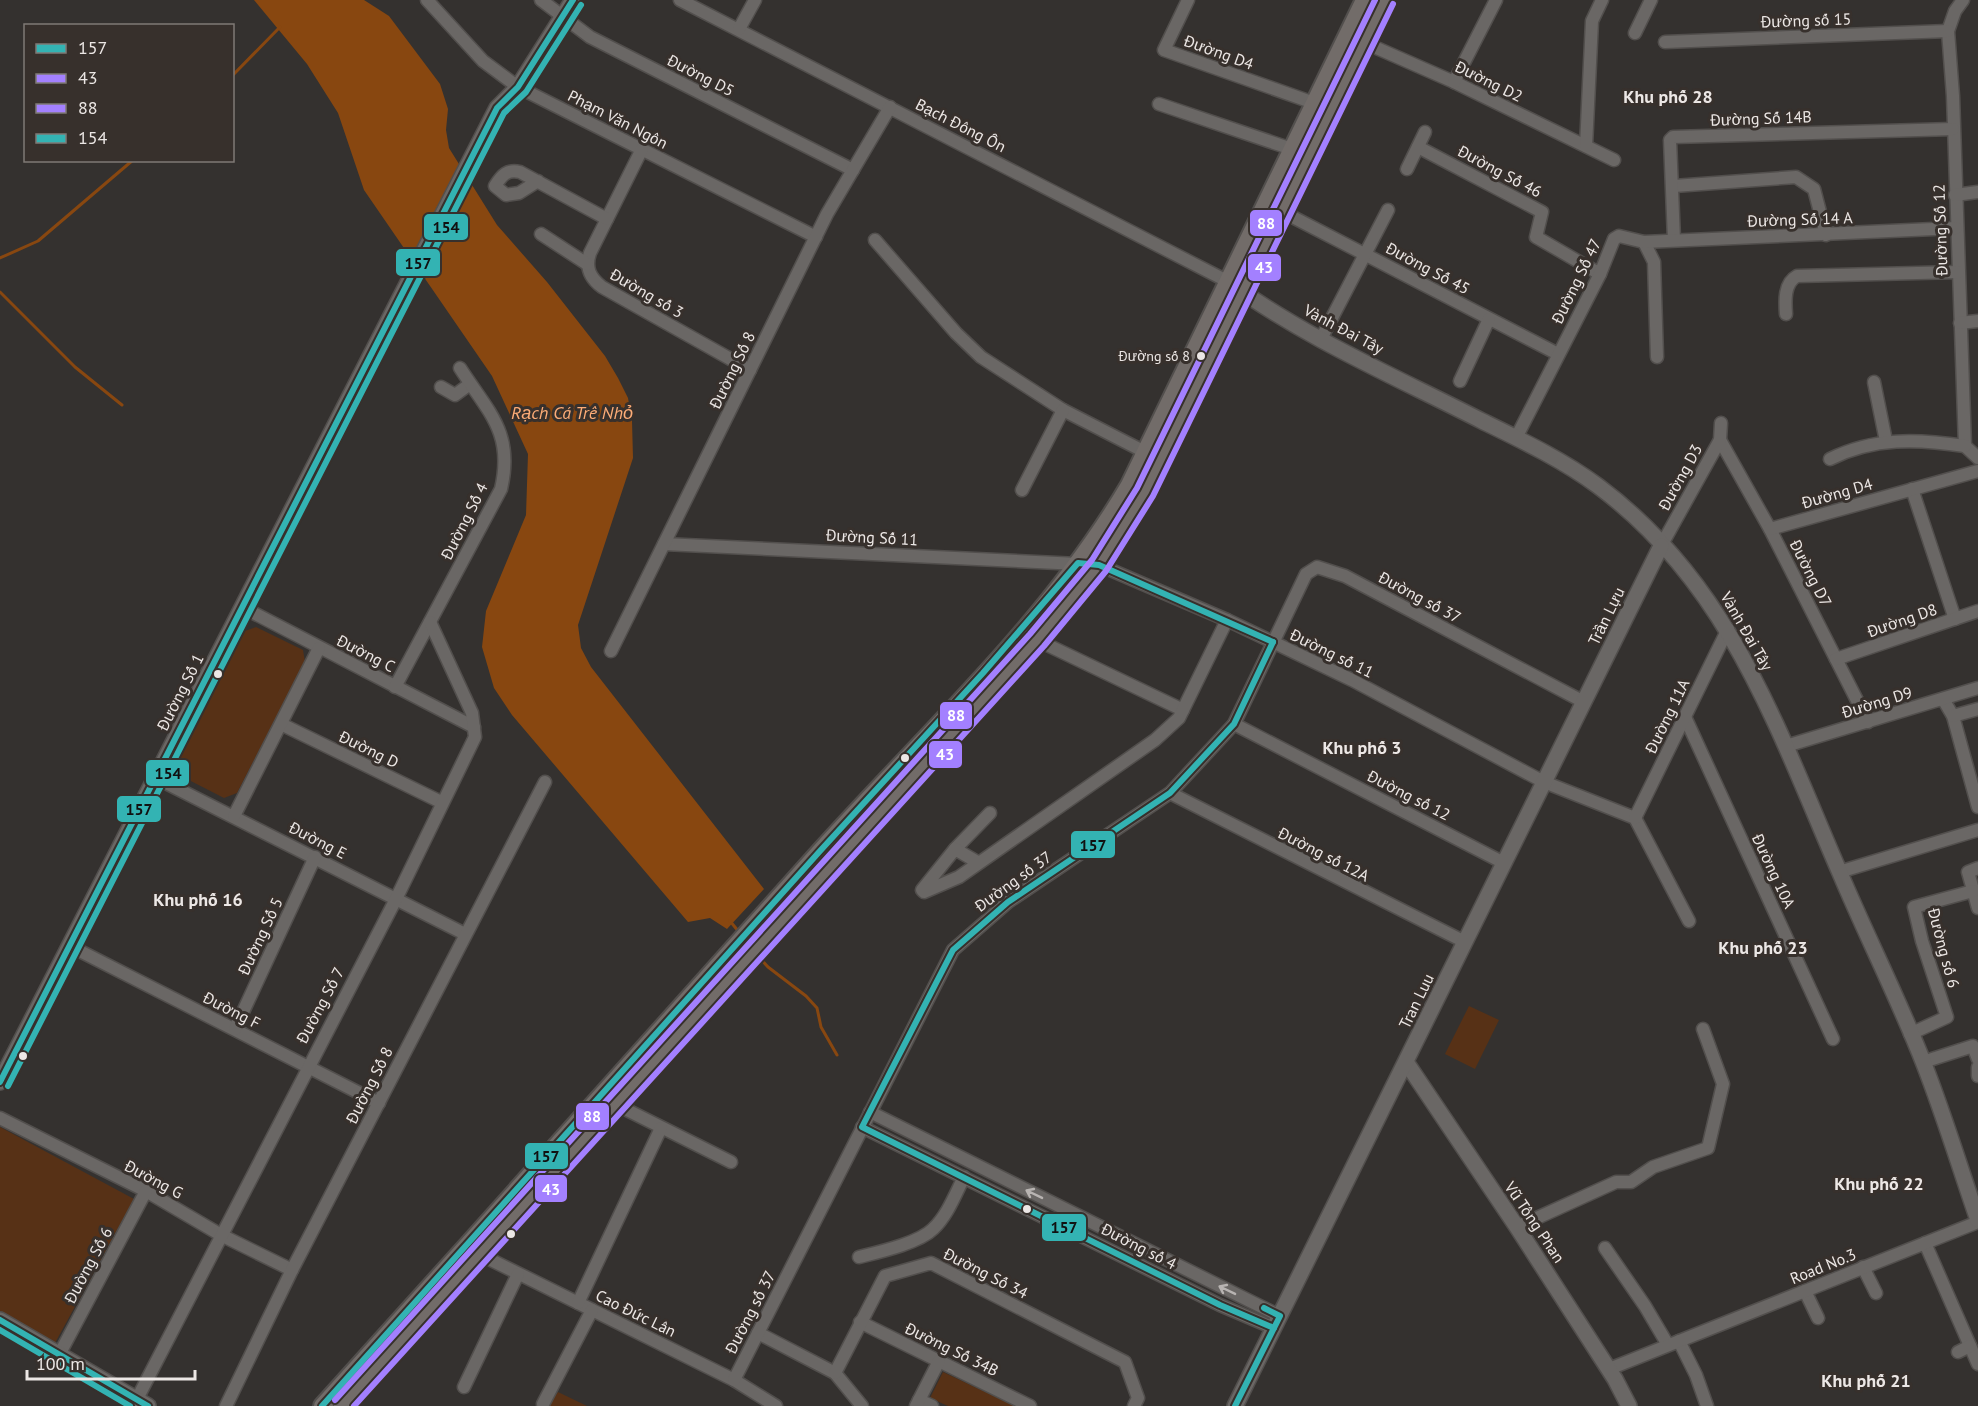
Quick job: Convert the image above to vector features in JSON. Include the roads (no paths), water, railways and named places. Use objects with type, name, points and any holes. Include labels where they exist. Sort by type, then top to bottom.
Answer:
[{"type":"main road","points":[[342,1406],[615,1104],[818,853],[1023,632],[1105,526],[1145,452],[1364,0]]},
{"type":"main road","points":[[322,1406],[704,992],[832,864],[1037,640],[1099,565],[1144,492],[1384,0]]},
{"type":"street","name":"Phạm Văn Ngôn","points":[[427,0],[483,61],[519,87],[816,237]]},
{"type":"street","name":"Đường D5","points":[[541,0],[590,37],[853,170]]},
{"type":"street","name":"Đường Số 1","points":[[0,1082],[243,608],[388,317],[497,108],[519,87],[573,0]]},
{"type":"street","name":"Bạch Đông Ôn","points":[[680,0],[1227,281]]},
{"type":"street","points":[[739,29],[755,0]]},
{"type":"street","name":"Đường D4","points":[[1188,0],[1164,50],[1314,103]]},
{"type":"street","points":[[1454,82],[1496,0]]},
{"type":"street","points":[[1586,146],[1592,21],[1602,0]]},
{"type":"street","points":[[1635,33],[1651,0]]},
{"type":"street","name":"Đường Số 12","points":[[1963,0],[1955,11],[1948,31],[1965,446]]},
{"type":"street","name":"Đường số 15","points":[[1665,42],[1948,31]]},
{"type":"street","name":"Đường D2","points":[[1347,35],[1454,82],[1614,160]]},
{"type":"street","points":[[1159,104],[1292,149]]},
{"type":"street","name":"Đường Số 8","points":[[611,651],[816,237],[890,107]]},
{"type":"street","name":"Đường Số 14B","points":[[1674,240],[1674,186],[1670,140],[1673,137],[1953,129]]},
{"type":"street","points":[[1407,170],[1425,132]]},
{"type":"street","name":"Đường Số 46","points":[[1418,147],[1542,212],[1536,237],[1600,274]]},
{"type":"street","points":[[541,234],[587,264],[590,253],[642,149]]},
{"type":"street","points":[[1674,186],[1796,177],[1814,189],[1827,236]]},
{"type":"street","points":[[538,181],[607,219]]},
{"type":"street","points":[[1955,195],[1978,192]]},
{"type":"street","points":[[1321,339],[1388,210]]},
{"type":"street","name":"Đường Số 45","points":[[1281,211],[1558,354]]},
{"type":"street","name":"Đường Số 14 A","points":[[1644,242],[1827,236],[1956,228]]},
{"type":"street","name":"Đường Số 47","points":[[1516,438],[1600,274],[1614,239],[1619,236],[1644,242]]},
{"type":"street","points":[[875,240],[956,333],[981,357],[1063,410],[1145,452]]},
{"type":"street","points":[[1644,242],[1654,262],[1657,357]]},
{"type":"street","name":"Đường số 3","points":[[587,264],[591,278],[602,287],[750,370]]},
{"type":"street","points":[[1786,314],[1787,290],[1791,279],[1797,276],[1958,272]]},
{"type":"street","name":"Vành Đai Tây","points":[[1227,281],[1321,339],[1516,438],[1596,485],[1645,527],[1699,586],[1728,629],[1786,746],[1923,1062],[1978,1221]]},
{"type":"street","points":[[1460,381],[1489,319]]},
{"type":"street","points":[[1960,323],[1978,321]]},
{"type":"street","name":"Đường Số 4","points":[[395,687],[501,489],[507,464],[503,434],[460,368]]},
{"type":"street","points":[[1874,382],[1886,441]]},
{"type":"street","points":[[441,387],[455,395],[470,384]]},
{"type":"street","points":[[1022,490],[1063,410]]},
{"type":"street","name":"Đường D3","points":[[1661,546],[1720,440],[1721,423]]},
{"type":"street","name":"Đường D7","points":[[1720,440],[1770,529],[1868,722]]},
{"type":"street","points":[[1830,459],[1849,449],[1886,441],[1923,440],[1965,446],[1978,458]]},
{"type":"street","name":"Đường D4","points":[[1770,529],[1978,471]]},
{"type":"street","points":[[1912,489],[1955,619]]},
{"type":"street","name":"Đường Số 11","points":[[664,544],[1099,565]]},
{"type":"street","name":"Trần Lựu","points":[[1584,702],[1661,546]]},
{"type":"street","name":"Đường số 11","points":[[1099,565],[1227,620],[1352,680],[1544,782]]},
{"type":"street","name":"Đường số 37","points":[[734,1380],[953,950],[1008,902],[1170,793],[1234,724],[1306,574],[1317,567],[1345,576],[1584,702]]},
{"type":"street","name":"Đường C","points":[[243,608],[474,727]]},
{"type":"street","name":"Đường D8","points":[[1836,660],[1978,611]]},
{"type":"street","points":[[990,813],[922,886],[923,891],[959,878],[1155,740],[1179,718],[1227,620]]},
{"type":"street","points":[[430,622],[472,713],[474,727]]},
{"type":"street","name":"Đường 11A","points":[[1635,818],[1728,629]]},
{"type":"street","points":[[1037,640],[1183,710]]},
{"type":"street","points":[[234,816],[283,725],[319,648]]},
{"type":"street","name":"Đường D9","points":[[1786,746],[1978,688]]},
{"type":"street","points":[[1943,699],[1953,716],[1974,778],[1978,807]]},
{"type":"street","name":"Tran Luu","points":[[1235,1406],[1584,702]]},
{"type":"street","points":[[1953,716],[1978,709]]},
{"type":"street","name":"Đường 10A","points":[[1684,717],[1833,1039]]},
{"type":"street","name":"Đường số 12","points":[[1234,724],[1504,863]]},
{"type":"street","name":"Đường D","points":[[283,725],[441,802]]},
{"type":"street","name":"Đường Số 7","points":[[142,1403],[221,1235],[306,1067],[396,898],[441,802],[475,737],[474,727]]},
{"type":"street","name":"Đường E","points":[[156,778],[465,934]]},
{"type":"street","name":"Đường Số 8","points":[[226,1406],[292,1270],[545,782]]},
{"type":"street","points":[[1544,782],[1635,818],[1689,921]]},
{"type":"street","name":"Đường số 12A","points":[[1170,793],[1465,942]]},
{"type":"street","points":[[1839,872],[1978,830]]},
{"type":"street","points":[[955,849],[979,863]]},
{"type":"street","name":"Đường Số 5","points":[[235,1029],[315,857]]},
{"type":"street","points":[[1978,868],[1968,872],[1978,908]]},
{"type":"street","name":"Đường số 6","points":[[1910,1034],[1947,1017],[1922,942],[1914,907],[1973,891]]},
{"type":"street","name":"Đường F","points":[[70,946],[379,1103]]},
{"type":"street","points":[[1517,1227],[1616,1182],[1631,1182],[1653,1167],[1708,1148],[1723,1084],[1703,1029]]},
{"type":"street","points":[[1923,1062],[1973,1046],[1978,1059]]},
{"type":"street","name":"Vũ Tông Phan","points":[[1406,1062],[1517,1227],[1609,1369],[1629,1406]]},
{"type":"street","points":[[1978,1067],[1976,1070],[1978,1076]]},
{"type":"street","points":[[615,1104],[731,1162]]},
{"type":"street","name":"Đường số 4","points":[[870,1112],[1277,1322]]},
{"type":"street","name":"Đường G","points":[[0,1118],[146,1191],[221,1235],[292,1270]]},
{"type":"street","name":"Đường số 4","points":[[862,1127],[1220,1305],[1277,1322]]},
{"type":"street","points":[[578,1303],[661,1128]]},
{"type":"street","points":[[859,1257],[915,1239],[932,1231],[942,1218],[964,1177]]},
{"type":"street","name":"Đường Số 6","points":[[59,1355],[146,1191]]},
{"type":"street","name":"Road No.3","points":[[1674,1343],[1978,1221]]},
{"type":"street","points":[[1925,1243],[1978,1364]]},
{"type":"street","points":[[1605,1248],[1696,1375],[1707,1406]]},
{"type":"street","name":"Cao Đức Lân","points":[[479,1254],[734,1380],[776,1406]]},
{"type":"street","name":"Đường Số 34","points":[[835,1373],[885,1276],[931,1263],[1125,1362],[1137,1398],[1134,1406]]},
{"type":"street","points":[[1863,1268],[1876,1293]]},
{"type":"street","points":[[464,1387],[518,1274]]},
{"type":"street","points":[[1804,1291],[1818,1318]]},
{"type":"street","points":[[543,1404],[592,1310]]},
{"type":"street","points":[[0,1320],[142,1403]]},
{"type":"street","name":"Đường Số 34B","points":[[860,1322],[1030,1406]]},
{"type":"street","points":[[758,1333],[835,1373],[862,1406]]},
{"type":"street","points":[[1609,1369],[1674,1343]]},
{"type":"street","points":[[1958,1352],[1970,1346]]},
{"type":"street","points":[[932,1406],[918,1403],[939,1361]]},
{"type":"water","name":"Rạch Cá Trê Nhỏ","points":[[254,0],[364,0],[389,16],[440,84],[448,109],[446,130],[449,148],[497,225],[547,282],[605,356],[618,378],[628,398],[632,421],[633,458],[578,625],[581,648],[591,667],[764,889],[727,929],[710,918],[688,922],[512,715],[494,688],[482,647],[486,611],[526,515],[528,454],[492,376],[364,190],[338,113],[307,64]]},
{"type":"waterway","points":[[234,74],[280,27]]},
{"type":"waterway","points":[[0,258],[38,241],[131,162]]},
{"type":"waterway","points":[[0,292],[75,367],[122,405]]},
{"type":"waterway","name":"Rạch Cá Trê Nhỏ","points":[[730,921],[739,932]]},
{"type":"waterway","name":"Rạch Cá Trê Nhỏ","points":[[758,956],[817,1008],[821,1027],[837,1055]]},
{"type":"place","name":"Đường số 8","points":[[1201,356]]},
{"type":"district","name":"Khu phố 28","points":[[1668,96]]},
{"type":"district","name":"Khu phố 3","points":[[1362,747]]},
{"type":"district","name":"Khu phố 16","points":[[198,899]]},
{"type":"district","name":"Khu phố 23","points":[[1763,947]]},
{"type":"district","name":"Khu phố 22","points":[[1879,1183]]},
{"type":"district","name":"Khu phố 21","points":[[1866,1380]]}]
